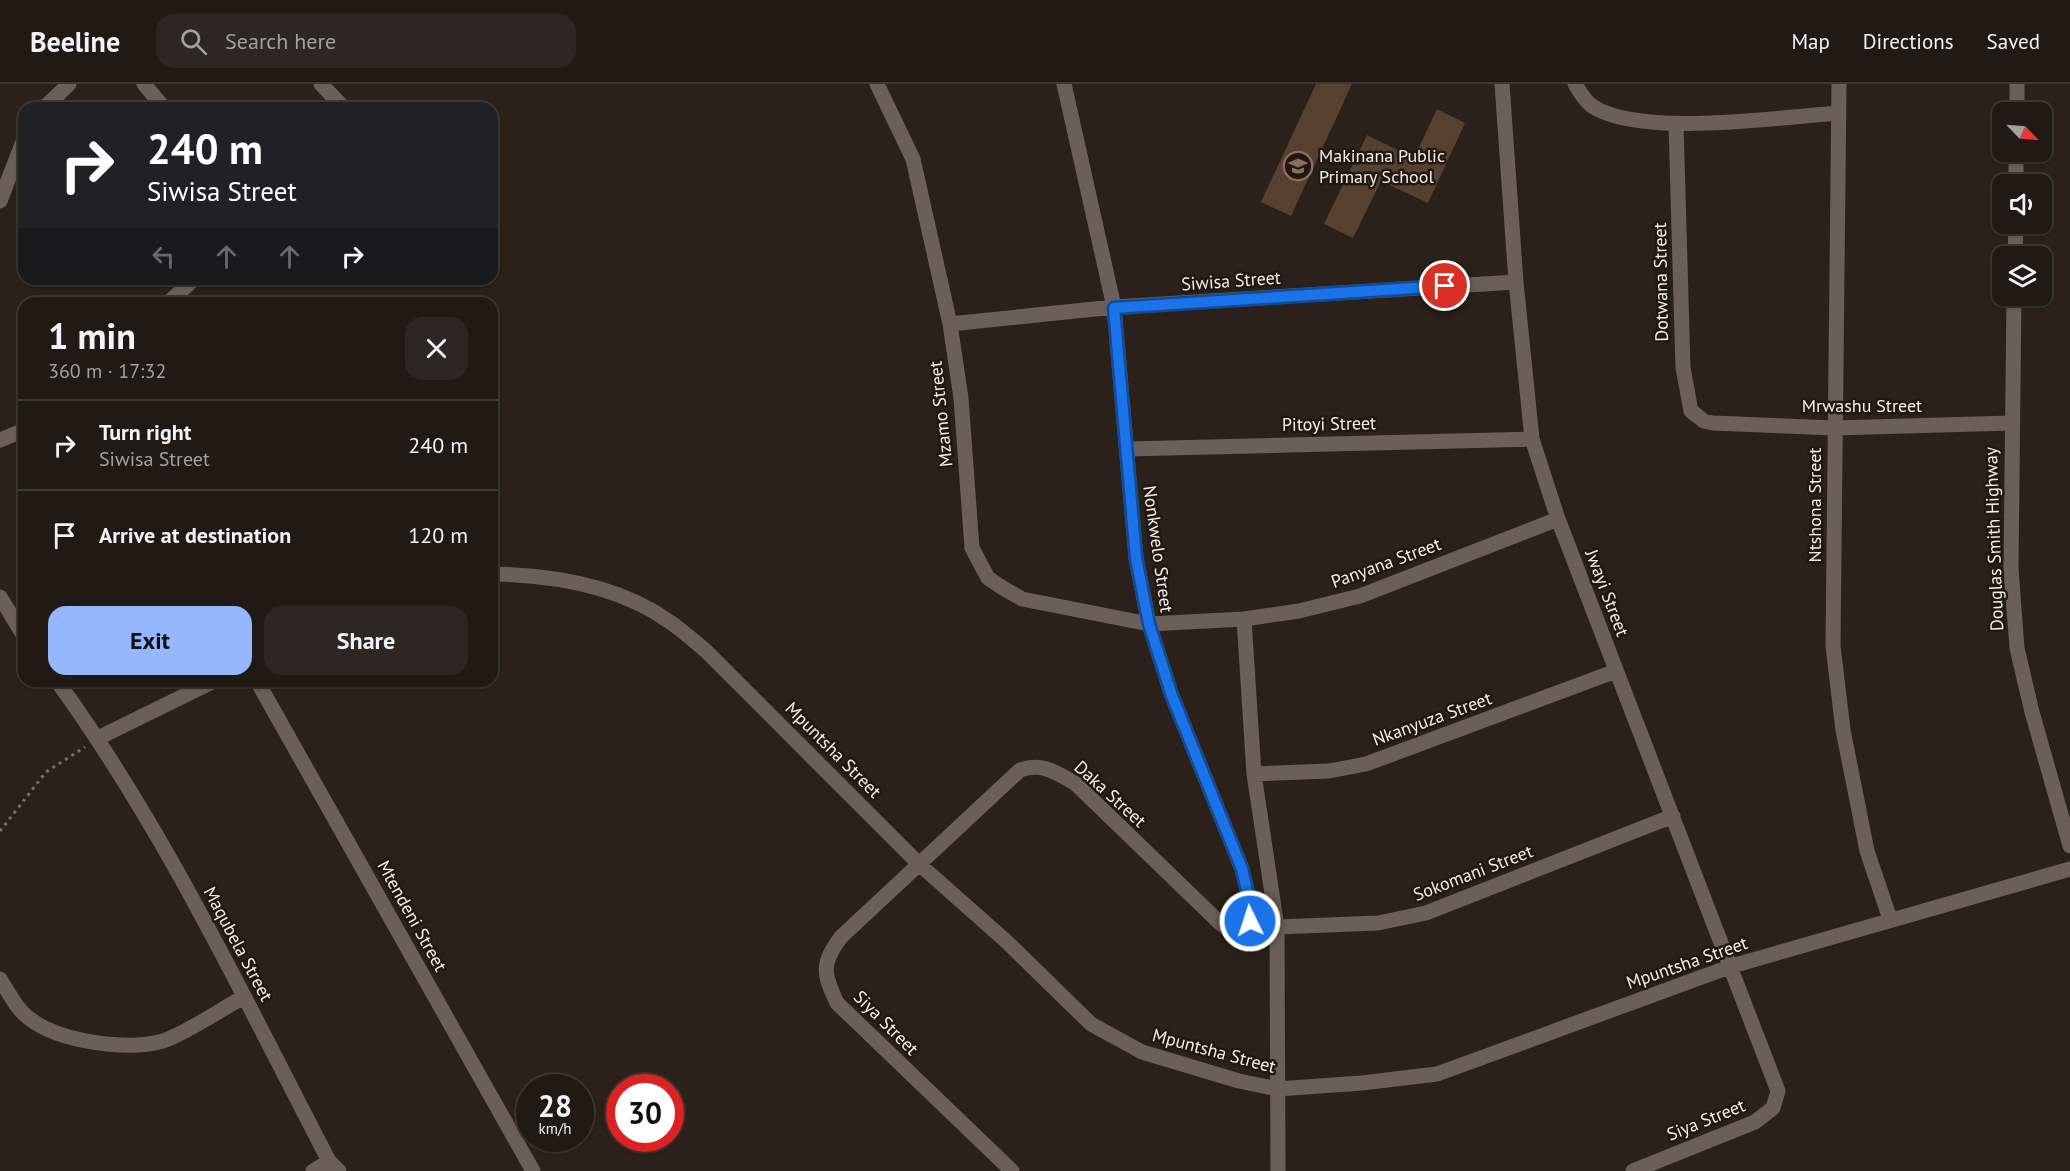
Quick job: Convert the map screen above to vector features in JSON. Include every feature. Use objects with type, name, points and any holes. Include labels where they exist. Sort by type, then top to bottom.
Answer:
[{"type":"street","points":[[50,102],[69,84]]},
{"type":"street","points":[[144,84],[159,102]]},
{"type":"street","points":[[321,84],[338,102]]},
{"type":"street","name":"Mzamo Street","points":[[877,84],[913,159],[950,324],[961,398],[972,548],[988,578],[1022,599],[1149,624]]},
{"type":"street","name":"Nonkwelo Street","points":[[1064,84],[1114,308],[1136,558],[1149,624],[1172,696],[1242,869],[1251,907],[1250,936]]},
{"type":"street","name":"Jwayi Street","points":[[1502,84],[1516,282],[1531,403],[1532,440],[1558,519],[1732,966],[1778,1091]]},
{"type":"street","points":[[1575,84],[1585,100],[1603,111],[1631,119],[1676,124],[1839,113]]},
{"type":"street","name":"Ntshona Street","points":[[1839,84],[1833,646],[1843,730],[1867,851],[1890,919]]},
{"type":"street","points":[[2017,84],[2017,102]]},
{"type":"street","name":"Dotwana Street","points":[[1676,124],[1683,368],[1690,411],[1704,421],[1713,423]]},
{"type":"street","points":[[0,201],[18,154]]},
{"type":"street","name":"Siwisa Street","points":[[950,324],[1114,308],[1516,282]]},
{"type":"street","points":[[174,297],[188,285]]},
{"type":"street","name":"Douglas Smith Highway","points":[[2014,306],[2011,569],[2017,648],[2032,712],[2070,846]]},
{"type":"street","name":"Mrwashu Street","points":[[1713,423],[1835,428],[2011,423]]},
{"type":"street","points":[[0,440],[18,432]]},
{"type":"street","name":"Pitoyi Street","points":[[1127,449],[1532,440]]},
{"type":"street","name":"Panyana Street","points":[[1149,624],[1244,619],[1299,611],[1360,596],[1558,519]]},
{"type":"street","name":"Mpuntsha Street","points":[[498,574],[564,580],[631,600],[669,621],[706,651],[920,864],[1007,942],[1091,1024],[1142,1052],[1239,1081],[1277,1089],[1362,1083],[1437,1074],[1732,966],[2070,869]]},
{"type":"street","points":[[0,597],[18,626]]},
{"type":"street","points":[[1244,619],[1254,774],[1277,927],[1278,1171]]},
{"type":"street","name":"Nkanyuza Street","points":[[1254,774],[1329,771],[1366,764],[1616,671]]},
{"type":"street","name":"Maqubela Street","points":[[61,687],[98,738],[213,933],[244,997],[334,1166]]},
{"type":"street","points":[[98,738],[202,687]]},
{"type":"street","name":"Mtendeni Street","points":[[260,687],[533,1171]]},
{"type":"street","name":"Daka Street","points":[[920,864],[1020,770],[1040,766],[1053,770],[1076,784],[1222,925],[1236,933],[1250,936]]},
{"type":"street","name":"Sokomani Street","points":[[1277,927],[1378,923],[1426,913],[1673,816]]},
{"type":"street","name":"Siya Street","points":[[920,864],[841,937],[827,955],[825,978],[837,1003],[1012,1171]]},
{"type":"street","points":[[1250,936],[1277,927]]},
{"type":"street","points":[[0,979],[29,1019],[45,1028],[76,1038],[125,1046],[165,1040],[244,997]]},
{"type":"street","name":"Siya Street","points":[[1634,1171],[1755,1122],[1773,1108],[1778,1091]]},
{"type":"street","points":[[313,1171],[334,1166]]},
{"type":"path","points":[[0,831],[46,772],[98,738]]},
{"type":"building","points":[[1316,84],[1352,84],[1291,216],[1261,202]]},
{"type":"building","points":[[1437,109],[1465,123],[1428,203],[1381,181],[1353,238],[1324,224],[1367,135],[1414,158]]},
{"type":"place","name":"Makinana Public Primary School","points":[[1298,166]]},
{"type":"route","points":[[1250,921],[1248,886],[1212,791],[1172,696],[1149,624],[1136,558],[1114,308],[1445,286]]}]
